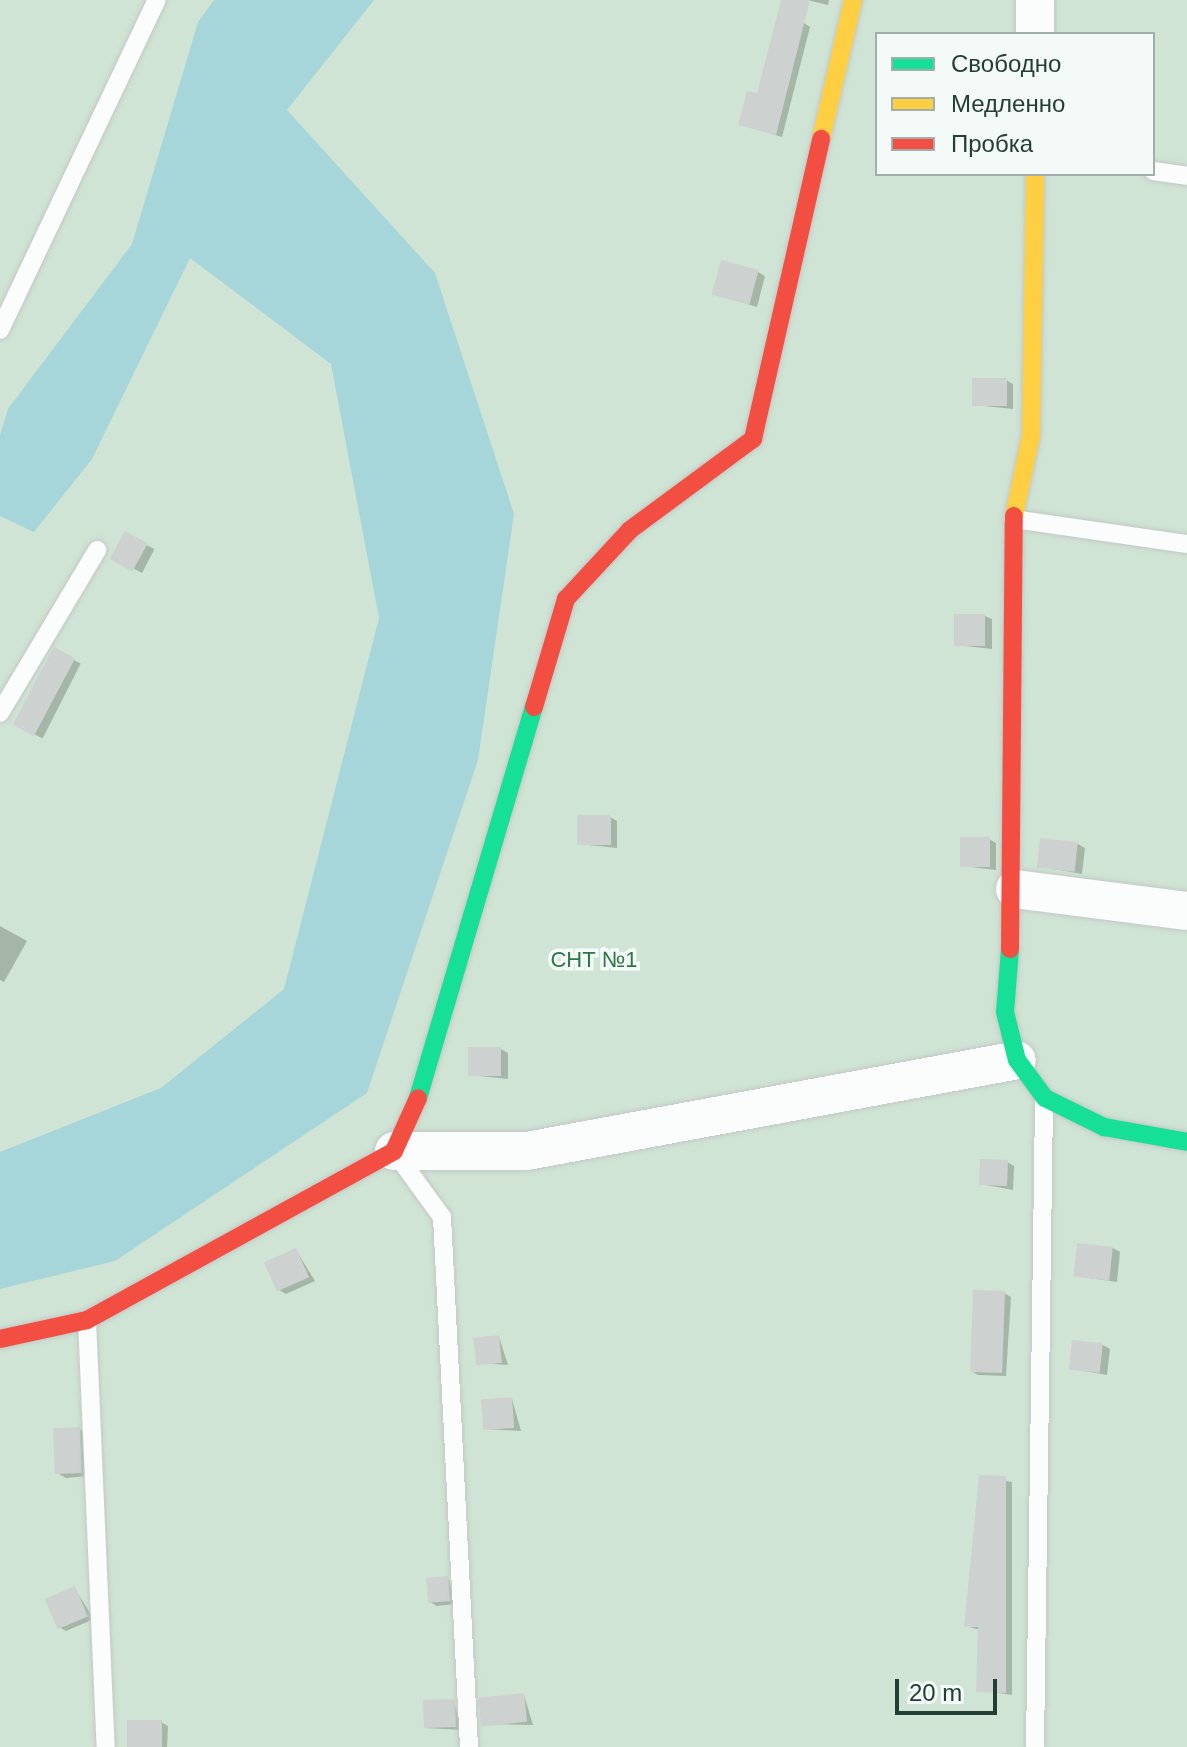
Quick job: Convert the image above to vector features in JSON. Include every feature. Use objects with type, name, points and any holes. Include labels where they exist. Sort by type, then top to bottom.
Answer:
[{"type":"street","points":[[394,1151],[415,1106],[566,599],[630,530],[753,439],[853,0]]},
{"type":"street","points":[[1035,0],[1035,32]]},
{"type":"street","points":[[1035,176],[1031,435],[1013,519],[1015,889],[1005,1012],[1017,1060],[1045,1098],[1104,1127],[1187,1142]]},
{"type":"street","points":[[1015,889],[1187,911]]},
{"type":"street","points":[[0,1339],[87,1320],[394,1151],[527,1151],[1017,1060]]},
{"type":"lane","points":[[0,330],[157,0]]},
{"type":"lane","points":[[1155,171],[1187,176]]},
{"type":"lane","points":[[1013,519],[1187,544]]},
{"type":"lane","points":[[0,713],[97,550]]},
{"type":"lane","points":[[1035,1747],[1045,1098]]},
{"type":"lane","points":[[394,1151],[442,1217],[469,1747]]},
{"type":"lane","points":[[87,1320],[106,1747]]},
{"type":"green space","name":"СНТ №1","points":[[0,0],[1187,0],[1187,1747],[0,1747]]},
{"type":"water","points":[[214,0],[374,0],[287,110],[435,273],[514,514],[478,760],[367,1093],[115,1261],[0,1289],[0,1152],[161,1088],[284,989],[379,618],[331,364],[190,258],[92,459],[34,532],[0,516],[0,435],[8,409],[132,244],[198,22]]},
{"type":"building","points":[[781,0],[810,0],[776,135],[738,125],[747,91],[757,93]]},
{"type":"building","points":[[721,260],[759,270],[749,305],[712,295]]},
{"type":"building","points":[[972,378],[1007,378],[1007,406],[972,406]]},
{"type":"building","points":[[125,531],[148,544],[132,572],[109,559]]},
{"type":"building","points":[[954,614],[985,614],[985,646],[954,646]]},
{"type":"building","points":[[54,647],[75,658],[34,736],[13,725]]},
{"type":"building","points":[[577,815],[611,815],[611,845],[577,845]]},
{"type":"building","points":[[960,837],[990,837],[990,867],[960,867]]},
{"type":"building","points":[[1040,838],[1078,842],[1075,872],[1037,868]]},
{"type":"building","points":[[468,1047],[501,1047],[501,1076],[468,1076]]},
{"type":"building","points":[[980,1159],[1008,1160],[1007,1186],[979,1185]]},
{"type":"building","points":[[1077,1243],[1113,1247],[1109,1281],[1073,1277]]},
{"type":"building","points":[[296,1248],[309,1277],[277,1291],[264,1262]]},
{"type":"building","points":[[973,1290],[1005,1291],[1002,1373],[970,1372]]},
{"type":"building","points":[[499,1335],[502,1363],[476,1366],[473,1338]]},
{"type":"building","points":[[1072,1340],[1103,1343],[1100,1373],[1069,1370]]},
{"type":"building","points":[[512,1397],[514,1428],[483,1430],[481,1399]]},
{"type":"building","points":[[80,1427],[82,1473],[55,1474],[53,1428]]},
{"type":"building","points":[[979,1475],[1006,1476],[1006,1693],[976,1692],[978,1627],[964,1627]]},
{"type":"building","points":[[448,1576],[450,1601],[428,1603],[426,1578]]},
{"type":"building","points":[[75,1586],[88,1616],[58,1629],[45,1599]]},
{"type":"building","points":[[524,1693],[527,1722],[481,1727],[478,1698]]},
{"type":"building","points":[[455,1699],[456,1727],[424,1728],[423,1700]]},
{"type":"building","points":[[127,1720],[162,1720],[162,1747],[127,1747]]},
{"type":"traffic: fast","points":[[418,1098],[534,707]]},
{"type":"traffic: fast","points":[[1010,949],[1005,1012],[1017,1060],[1045,1098],[1104,1127],[1187,1142]]},
{"type":"traffic: slow","points":[[821,139],[853,0]]},
{"type":"traffic: slow","points":[[1014,516],[1031,435],[1035,176]]},
{"type":"traffic: jam","points":[[534,707],[566,599],[630,530],[753,439],[821,139]]},
{"type":"traffic: jam","points":[[1010,949],[1014,516]]},
{"type":"traffic: jam","points":[[0,1339],[87,1320],[394,1151],[418,1098]]}]
